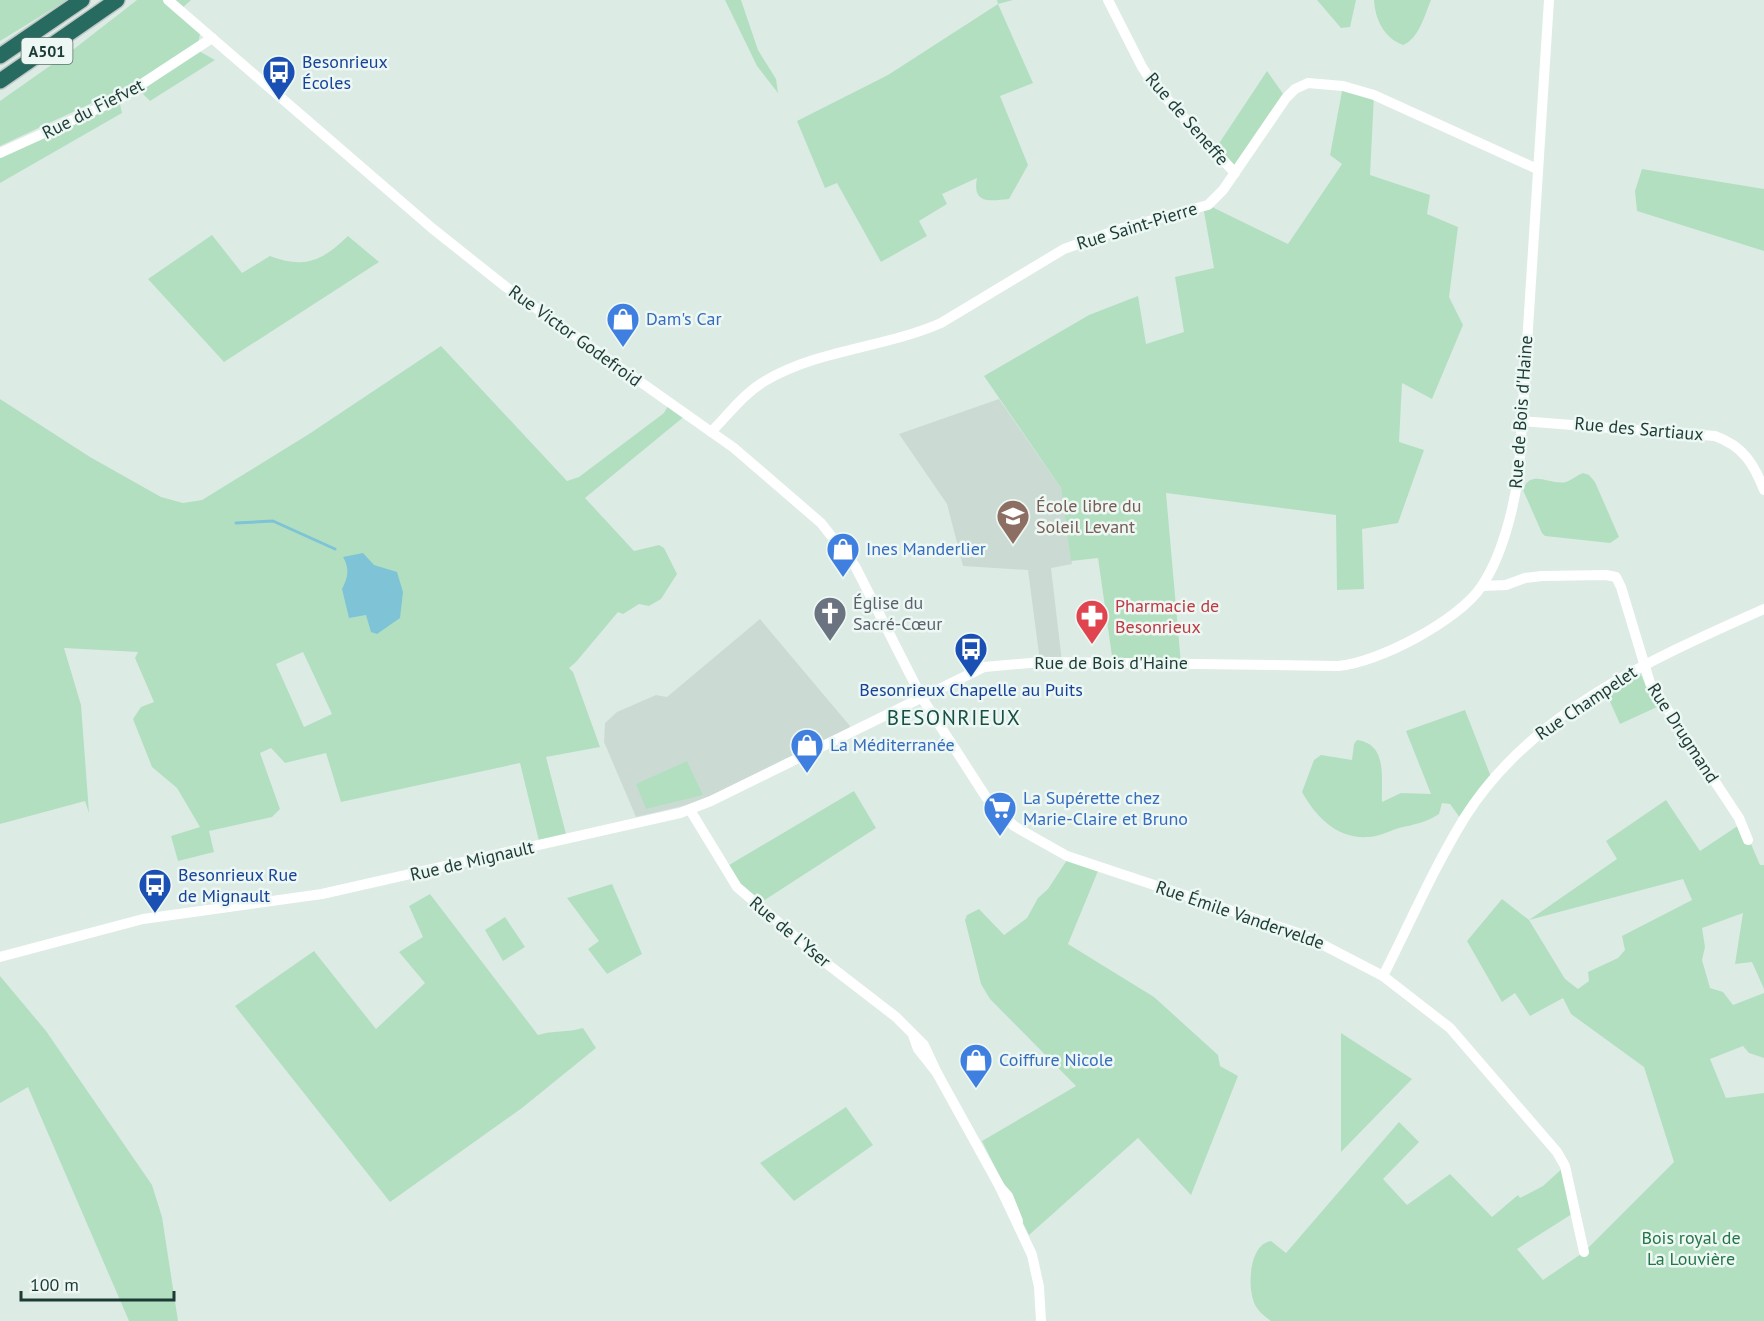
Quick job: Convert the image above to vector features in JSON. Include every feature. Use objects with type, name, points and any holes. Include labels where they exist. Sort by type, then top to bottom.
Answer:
[{"type":"highway","name":"A501","points":[[0,56],[82,0]]},
{"type":"highway","name":"A501","points":[[0,81],[117,0]]},
{"type":"street","name":"Rue Victor Godefroid","points":[[168,0],[433,229],[506,287],[711,432],[798,501],[836,539],[869,592],[922,698]]},
{"type":"street","name":"Rue de Seneffe","points":[[1108,0],[1142,67],[1154,85],[1235,173]]},
{"type":"street","name":"Rue de Bois d'Haine","points":[[922,698],[970,671],[1007,663],[1357,664],[1395,650],[1469,601],[1482,586],[1507,527],[1519,469],[1537,169],[1550,0]]},
{"type":"street","name":"Rue du Fiefvet","points":[[0,153],[119,99],[212,38]]},
{"type":"street","name":"Rue Saint-Pierre","points":[[711,432],[765,381],[845,350],[930,328],[1064,249],[1123,228],[1208,205],[1223,190],[1290,93],[1302,85],[1315,83],[1342,86],[1374,95],[1537,169]]},
{"type":"street","name":"Rue des Sartiaux","points":[[1521,421],[1715,436],[1734,445],[1750,458],[1764,490]]},
{"type":"street","name":"Rue Drugmand","points":[[1482,586],[1506,585],[1525,578],[1542,576],[1606,575],[1616,578],[1621,587],[1642,664],[1660,703],[1739,818],[1748,840]]},
{"type":"street","name":"Rue Champelet","points":[[1383,976],[1456,834],[1489,786],[1540,732],[1642,664],[1764,609]]},
{"type":"street","name":"Rue de Mignault","points":[[0,957],[143,919],[322,894],[690,810],[922,698]]},
{"type":"street","name":"Rue Émile Vandervelde","points":[[922,698],[986,797],[1014,826],[1040,843],[1099,868],[1304,935],[1338,950],[1383,976],[1450,1028],[1554,1147],[1564,1166],[1584,1252]]},
{"type":"street","name":"Rue de l'Yser","points":[[690,810],[737,887],[826,963],[886,1009],[913,1035],[918,1049],[937,1073],[1000,1187],[1008,1196],[1037,1272],[1041,1321]]},
{"type":"shaded area","name":"École libre du Soleil Levant","points":[[999,399],[1061,488],[1072,564],[1051,568],[1062,662],[1040,662],[1028,570],[963,566],[947,504],[899,434]]},
{"type":"shaded area","points":[[760,619],[850,726],[849,728],[710,796],[687,805],[636,817],[604,742],[605,723],[617,712],[656,695],[667,697]]},
{"type":"green space","points":[[0,0],[67,0],[0,41]]},
{"type":"green space","points":[[137,0],[191,0],[180,10],[200,34],[197,49],[124,88],[0,146],[0,101],[74,49]]},
{"type":"green space","points":[[725,0],[741,0],[758,50],[776,79],[778,93],[757,66]]},
{"type":"green space","points":[[997,0],[1013,0],[998,4]]},
{"type":"green space","points":[[1317,0],[1356,0],[1350,27],[1341,28]]},
{"type":"green space","points":[[1374,0],[1431,0],[1417,32],[1409,42],[1403,45],[1391,38],[1382,27],[1376,14]]},
{"type":"green space","points":[[998,4],[1033,83],[1000,96],[1028,165],[1009,199],[989,200],[980,197],[977,193],[977,178],[942,194],[947,204],[919,221],[927,236],[881,262],[837,183],[825,188],[797,121],[888,75]]},
{"type":"green space","points":[[197,50],[215,60],[150,101],[137,88]]},
{"type":"green space","points":[[1267,71],[1286,98],[1235,173],[1214,151]]},
{"type":"green space","points":[[1343,86],[1374,95],[1370,175],[1430,195],[1427,214],[1458,227],[1449,297],[1463,325],[1432,399],[1402,383],[1399,442],[1424,450],[1398,523],[1362,529],[1364,589],[1337,590],[1336,515],[1166,493],[1181,664],[1113,663],[1098,558],[1071,561],[1061,488],[984,376],[1089,315],[1138,296],[1146,344],[1184,332],[1175,277],[1214,268],[1203,206],[1208,205],[1288,244],[1342,164],[1330,155]]},
{"type":"green space","points":[[119,99],[122,113],[0,183],[0,153]]},
{"type":"green space","points":[[1642,169],[1764,189],[1764,251],[1637,211],[1635,191]]},
{"type":"green space","points":[[212,235],[242,273],[270,256],[293,262],[321,257],[348,236],[379,262],[224,362],[148,279]]},
{"type":"green space","points":[[441,346],[567,481],[579,477],[664,413],[669,404],[686,415],[585,498],[634,551],[659,545],[664,548],[677,574],[661,599],[649,606],[639,604],[623,614],[618,612],[569,668],[573,672],[600,747],[546,757],[566,834],[539,841],[520,763],[341,802],[326,753],[285,763],[271,748],[260,753],[280,809],[272,817],[209,831],[214,852],[178,861],[171,836],[200,827],[177,788],[152,767],[133,719],[141,707],[154,702],[135,658],[138,652],[64,648],[81,705],[89,813],[85,801],[0,824],[0,399],[90,457],[161,497],[183,503],[202,500],[309,434]],"holes":[[[303,652],[332,714],[304,727],[276,664]]]},
{"type":"green space","points":[[1583,473],[1589,475],[1595,482],[1619,537],[1610,543],[1545,536],[1523,490],[1531,480],[1542,479],[1560,483]]},
{"type":"green space","points":[[1640,673],[1657,707],[1620,724],[1607,695]]},
{"type":"green space","points":[[1465,710],[1493,782],[1463,822],[1450,804],[1442,803],[1439,814],[1425,821],[1376,836],[1357,837],[1329,825],[1314,810],[1302,792],[1314,760],[1321,755],[1352,760],[1354,744],[1357,740],[1374,748],[1378,755],[1382,773],[1382,802],[1401,793],[1431,794],[1406,731]]},
{"type":"green space","points":[[687,761],[703,795],[646,809],[636,784]]},
{"type":"green space","points":[[854,791],[876,828],[757,905],[724,868]]},
{"type":"green space","name":"Bois royal de La Louvière","points":[[1666,800],[1700,851],[1742,823],[1760,865],[1764,865],[1764,989],[1752,962],[1735,964],[1743,913],[1702,928],[1705,947],[1702,960],[1710,988],[1723,992],[1733,1005],[1764,993],[1764,1058],[1749,1053],[1743,1046],[1710,1059],[1726,1098],[1764,1093],[1764,1321],[1271,1321],[1257,1308],[1251,1292],[1251,1270],[1258,1251],[1263,1244],[1271,1241],[1286,1253],[1399,1122],[1419,1142],[1383,1179],[1407,1205],[1450,1174],[1492,1217],[1518,1195],[1520,1198],[1543,1186],[1565,1166],[1575,1212],[1517,1249],[1543,1280],[1584,1252],[1674,1162],[1644,1067],[1571,1014],[1563,998],[1530,1016],[1515,993],[1502,1002],[1467,941],[1502,899],[1529,920],[1617,859],[1606,841]],"holes":[[[1683,879],[1692,900],[1622,936],[1625,950],[1618,958],[1588,972],[1589,981],[1578,989],[1565,979],[1529,920]]]},
{"type":"green space","points":[[1067,860],[1098,871],[1068,944],[1154,997],[1218,1055],[1220,1066],[1238,1076],[1191,1195],[1138,1138],[1029,1235],[982,1141],[1076,1086],[990,999],[981,984],[965,920],[967,915],[979,909],[1004,935],[1027,918],[1038,898],[1048,889]]},
{"type":"green space","points":[[612,884],[642,954],[607,974],[588,949],[599,941],[567,898]]},
{"type":"green space","points":[[430,894],[538,1035],[583,1028],[596,1048],[522,1108],[390,1202],[235,1006],[314,951],[376,1029],[425,983],[399,952],[423,937],[409,906]]},
{"type":"green space","points":[[505,917],[525,947],[503,961],[485,930]]},
{"type":"green space","points":[[0,976],[46,1031],[152,1185],[162,1217],[178,1321],[129,1321],[28,1087],[0,1103]]},
{"type":"green space","points":[[1341,1033],[1412,1079],[1341,1152]]},
{"type":"green space","points":[[846,1107],[873,1145],[794,1201],[760,1163]]},
{"type":"water","points":[[363,553],[374,565],[397,572],[403,592],[400,618],[377,634],[371,632],[366,615],[349,618],[342,589],[347,573],[347,565],[343,557]]},
{"type":"waterway","points":[[236,523],[273,521],[335,549]]},
{"type":"place","name":"Besonrieux Écoles","points":[[279,101]]},
{"type":"place","name":"Dam's Car","points":[[623,348]]},
{"type":"place","name":"École libre du Soleil Levant","points":[[1013,545]]},
{"type":"place","name":"Ines Manderlier","points":[[843,578]]},
{"type":"place","name":"Église du Sacré-Cœur","points":[[830,642]]},
{"type":"place","name":"Pharmacie de Besonrieux","points":[[1092,645]]},
{"type":"place","name":"Besonrieux Chapelle au Puits","points":[[971,678]]},
{"type":"place","name":"La Méditerranée","points":[[807,774]]},
{"type":"place","name":"La Supérette chez Marie-Claire et Bruno","points":[[1000,837]]},
{"type":"place","name":"Besonrieux Rue de Mignault","points":[[155,914]]},
{"type":"place","name":"Coiffure Nicole","points":[[976,1089]]},
{"type":"district","name":"BESONRIEUX","points":[[954,718]]}]
